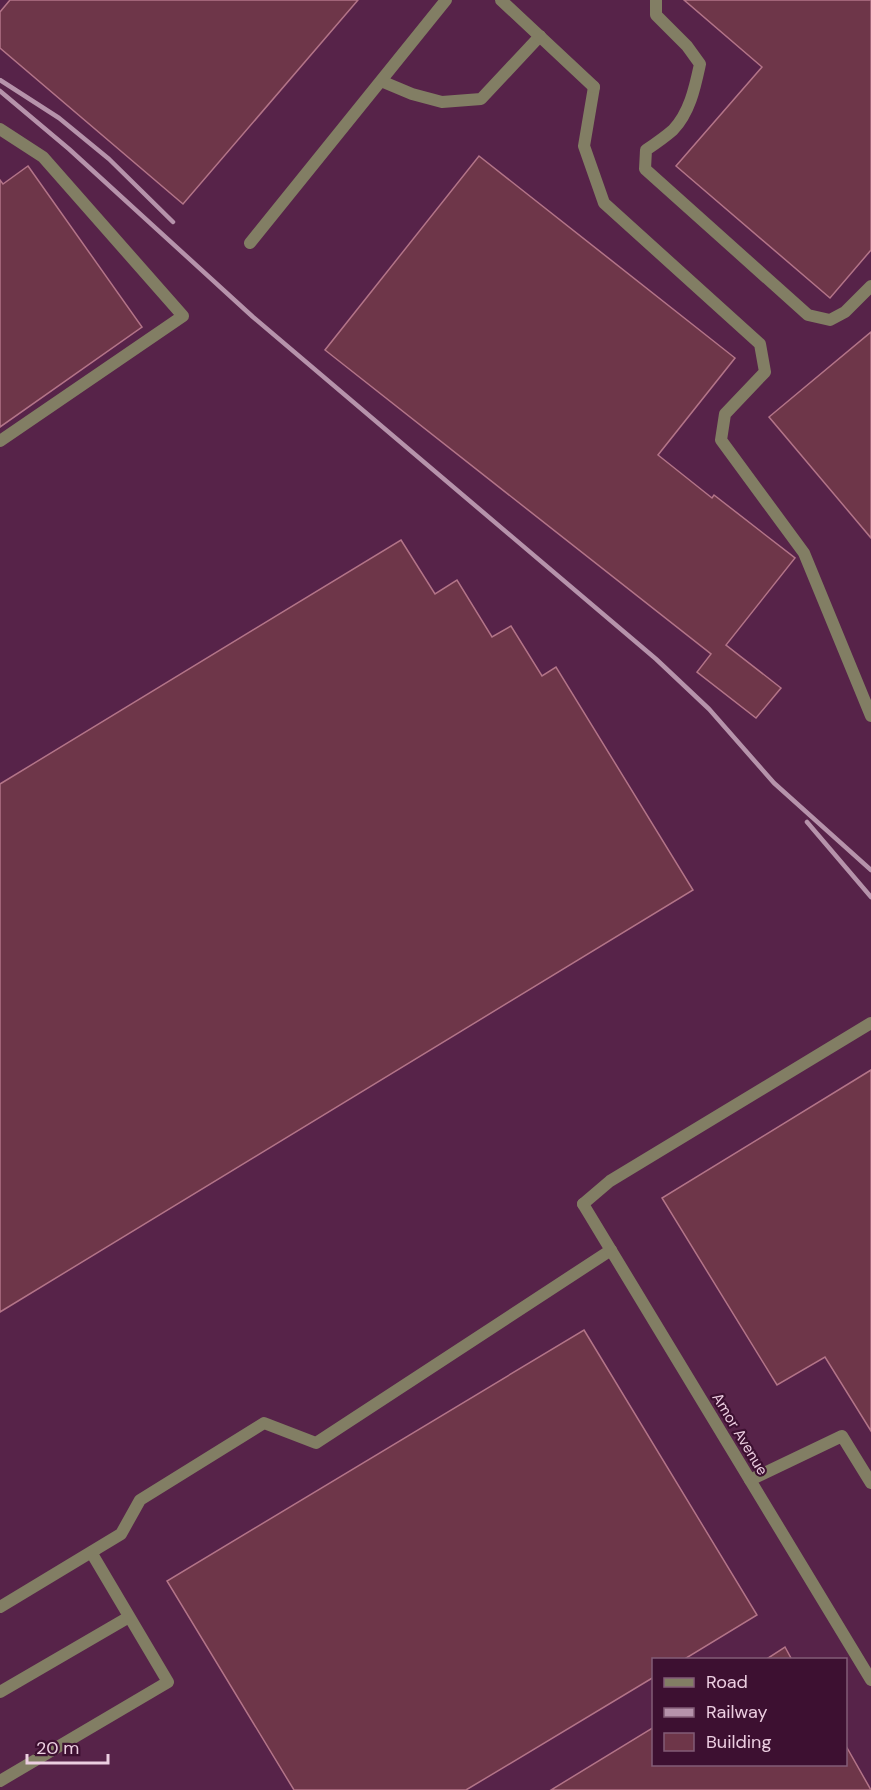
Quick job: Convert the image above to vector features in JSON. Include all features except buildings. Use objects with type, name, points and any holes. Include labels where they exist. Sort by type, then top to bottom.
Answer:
[{"type":"street","points":[[250,243],[446,0]]},
{"type":"street","points":[[501,0],[594,87],[584,146],[604,203],[760,344],[765,372],[725,414],[721,440],[804,553],[871,716]]},
{"type":"street","points":[[656,0],[656,15],[687,46],[700,64],[694,91],[686,111],[673,129],[646,150],[645,169],[808,315],[830,320],[845,312],[871,286]]},
{"type":"street","points":[[381,81],[442,102],[481,99],[540,36]]},
{"type":"street","points":[[0,129],[43,157],[183,316],[0,441]]},
{"type":"street","name":"Amor Avenue","points":[[871,1023],[610,1181],[583,1204],[871,1680]]},
{"type":"street","points":[[0,1606],[121,1534],[140,1500],[264,1423],[316,1443],[611,1250]]},
{"type":"street","points":[[750,1480],[842,1436],[871,1483]]},
{"type":"street","points":[[0,1781],[168,1682],[91,1552]]},
{"type":"street","points":[[0,1692],[129,1617]]},
{"type":"shaded area","points":[[0,0],[871,0],[871,1790],[0,1790]]},
{"type":"railway","points":[[0,80],[59,118],[109,159],[173,222]]},
{"type":"railway","points":[[0,91],[69,149],[253,317],[656,659],[709,709],[774,783],[871,870]]},
{"type":"railway","points":[[807,822],[871,897]]}]
